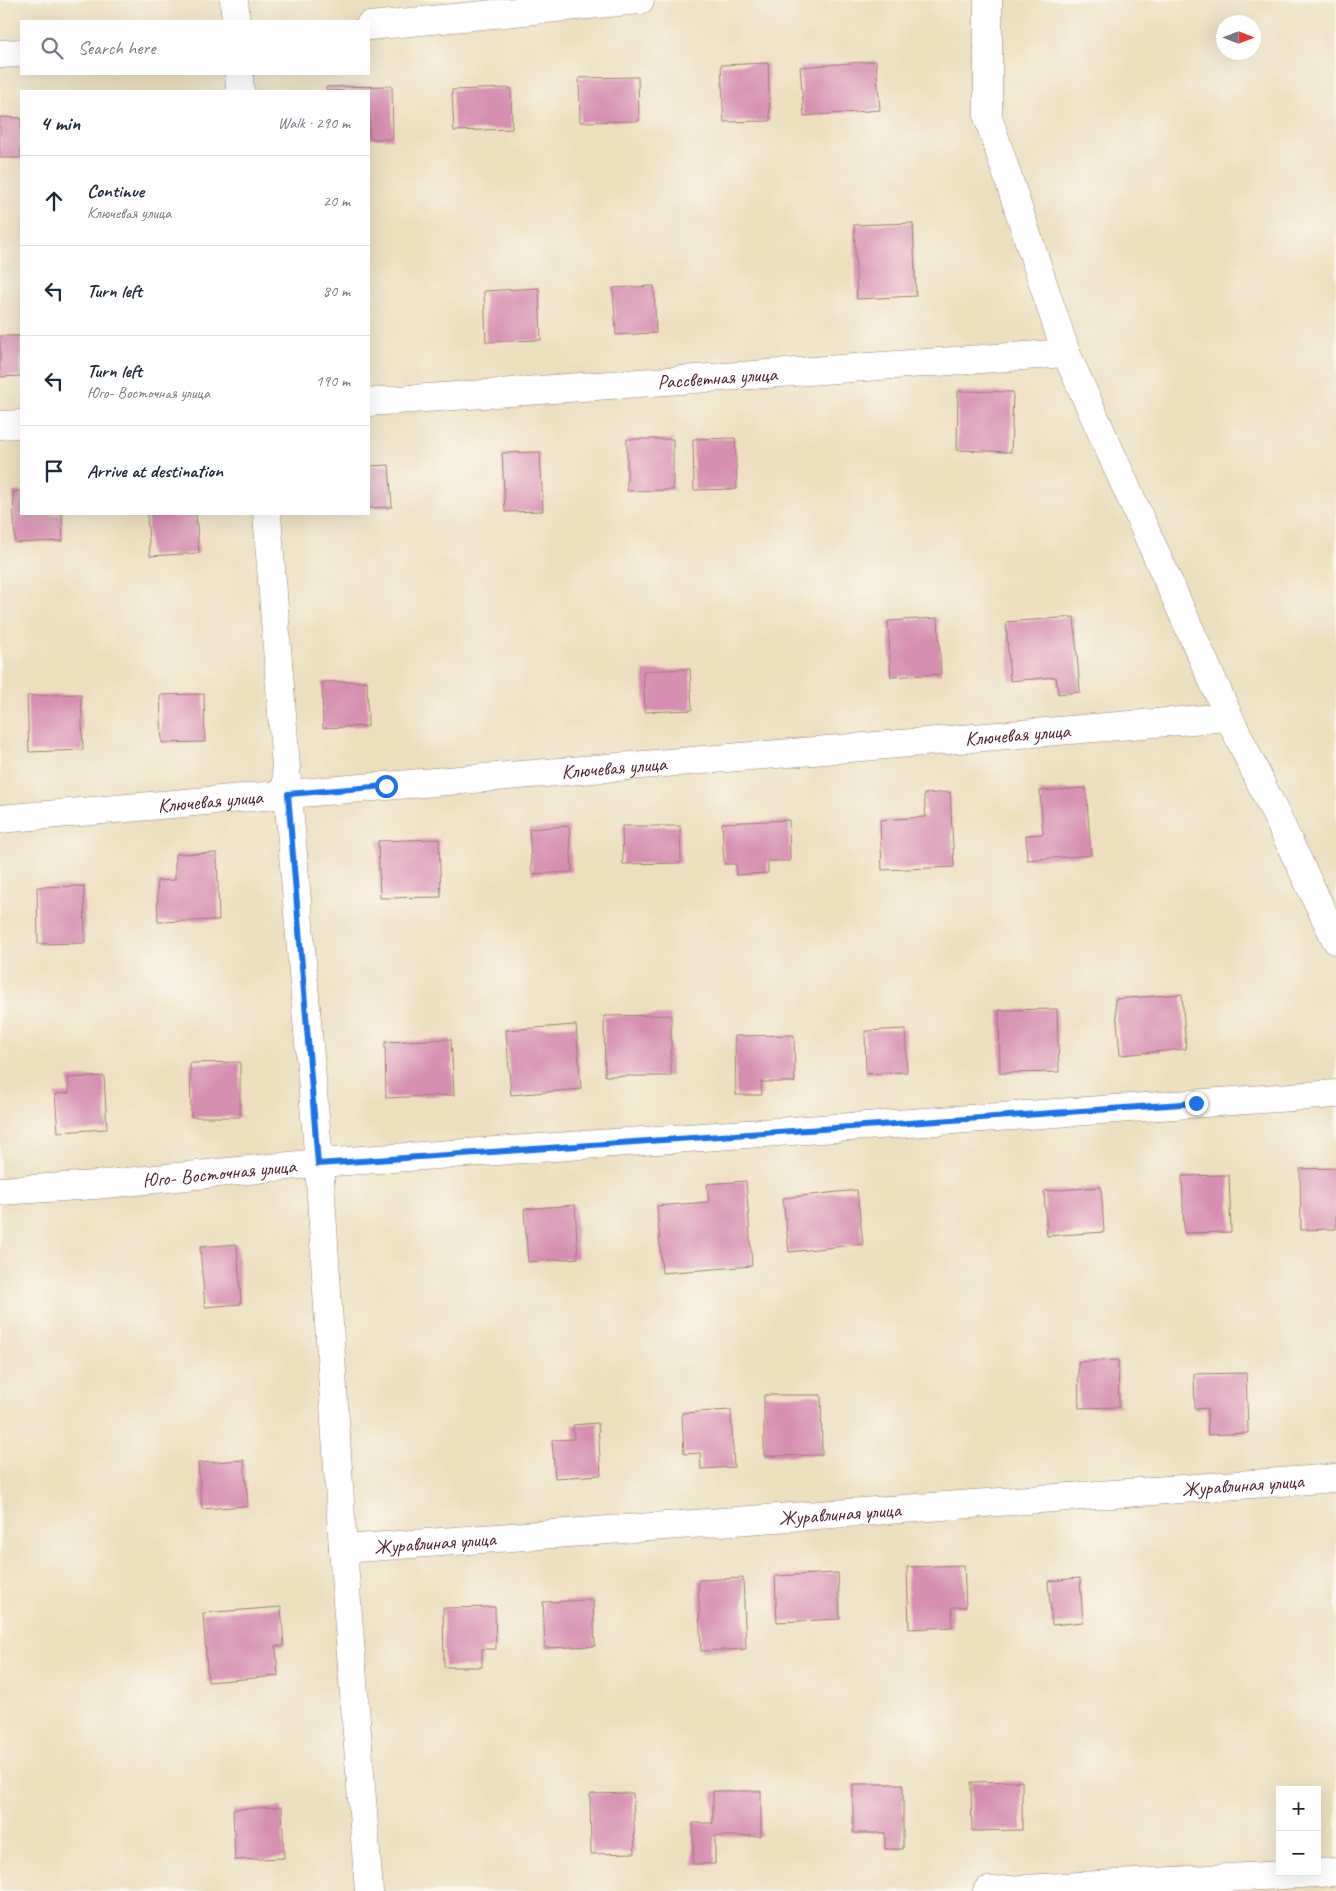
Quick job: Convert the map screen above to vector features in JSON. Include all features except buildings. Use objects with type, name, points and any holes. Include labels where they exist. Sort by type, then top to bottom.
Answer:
[{"type":"street","points":[[234,0],[236,20]]},
{"type":"street","points":[[370,26],[640,0]]},
{"type":"street","points":[[988,0],[988,117],[1066,353],[1228,717],[1336,940]]},
{"type":"street","points":[[0,54],[20,53]]},
{"type":"street","points":[[239,75],[240,90]]},
{"type":"street","name":"Рассветная улица","points":[[370,402],[1066,353]]},
{"type":"street","points":[[0,425],[20,424]]},
{"type":"street","points":[[267,515],[318,1164],[343,1549],[369,1891]]},
{"type":"street","name":"Ключевая улица","points":[[0,819],[1228,717]]},
{"type":"street","name":"Юго- Восточная улица","points":[[0,1191],[95,1186],[318,1164],[1336,1094]]},
{"type":"street","name":"Журавлиная улица","points":[[343,1549],[1336,1478]]},
{"type":"street","points":[[987,1891],[1336,1872]]},
{"type":"route","points":[[386,786],[288,794],[318,1164],[1196,1103]]}]
